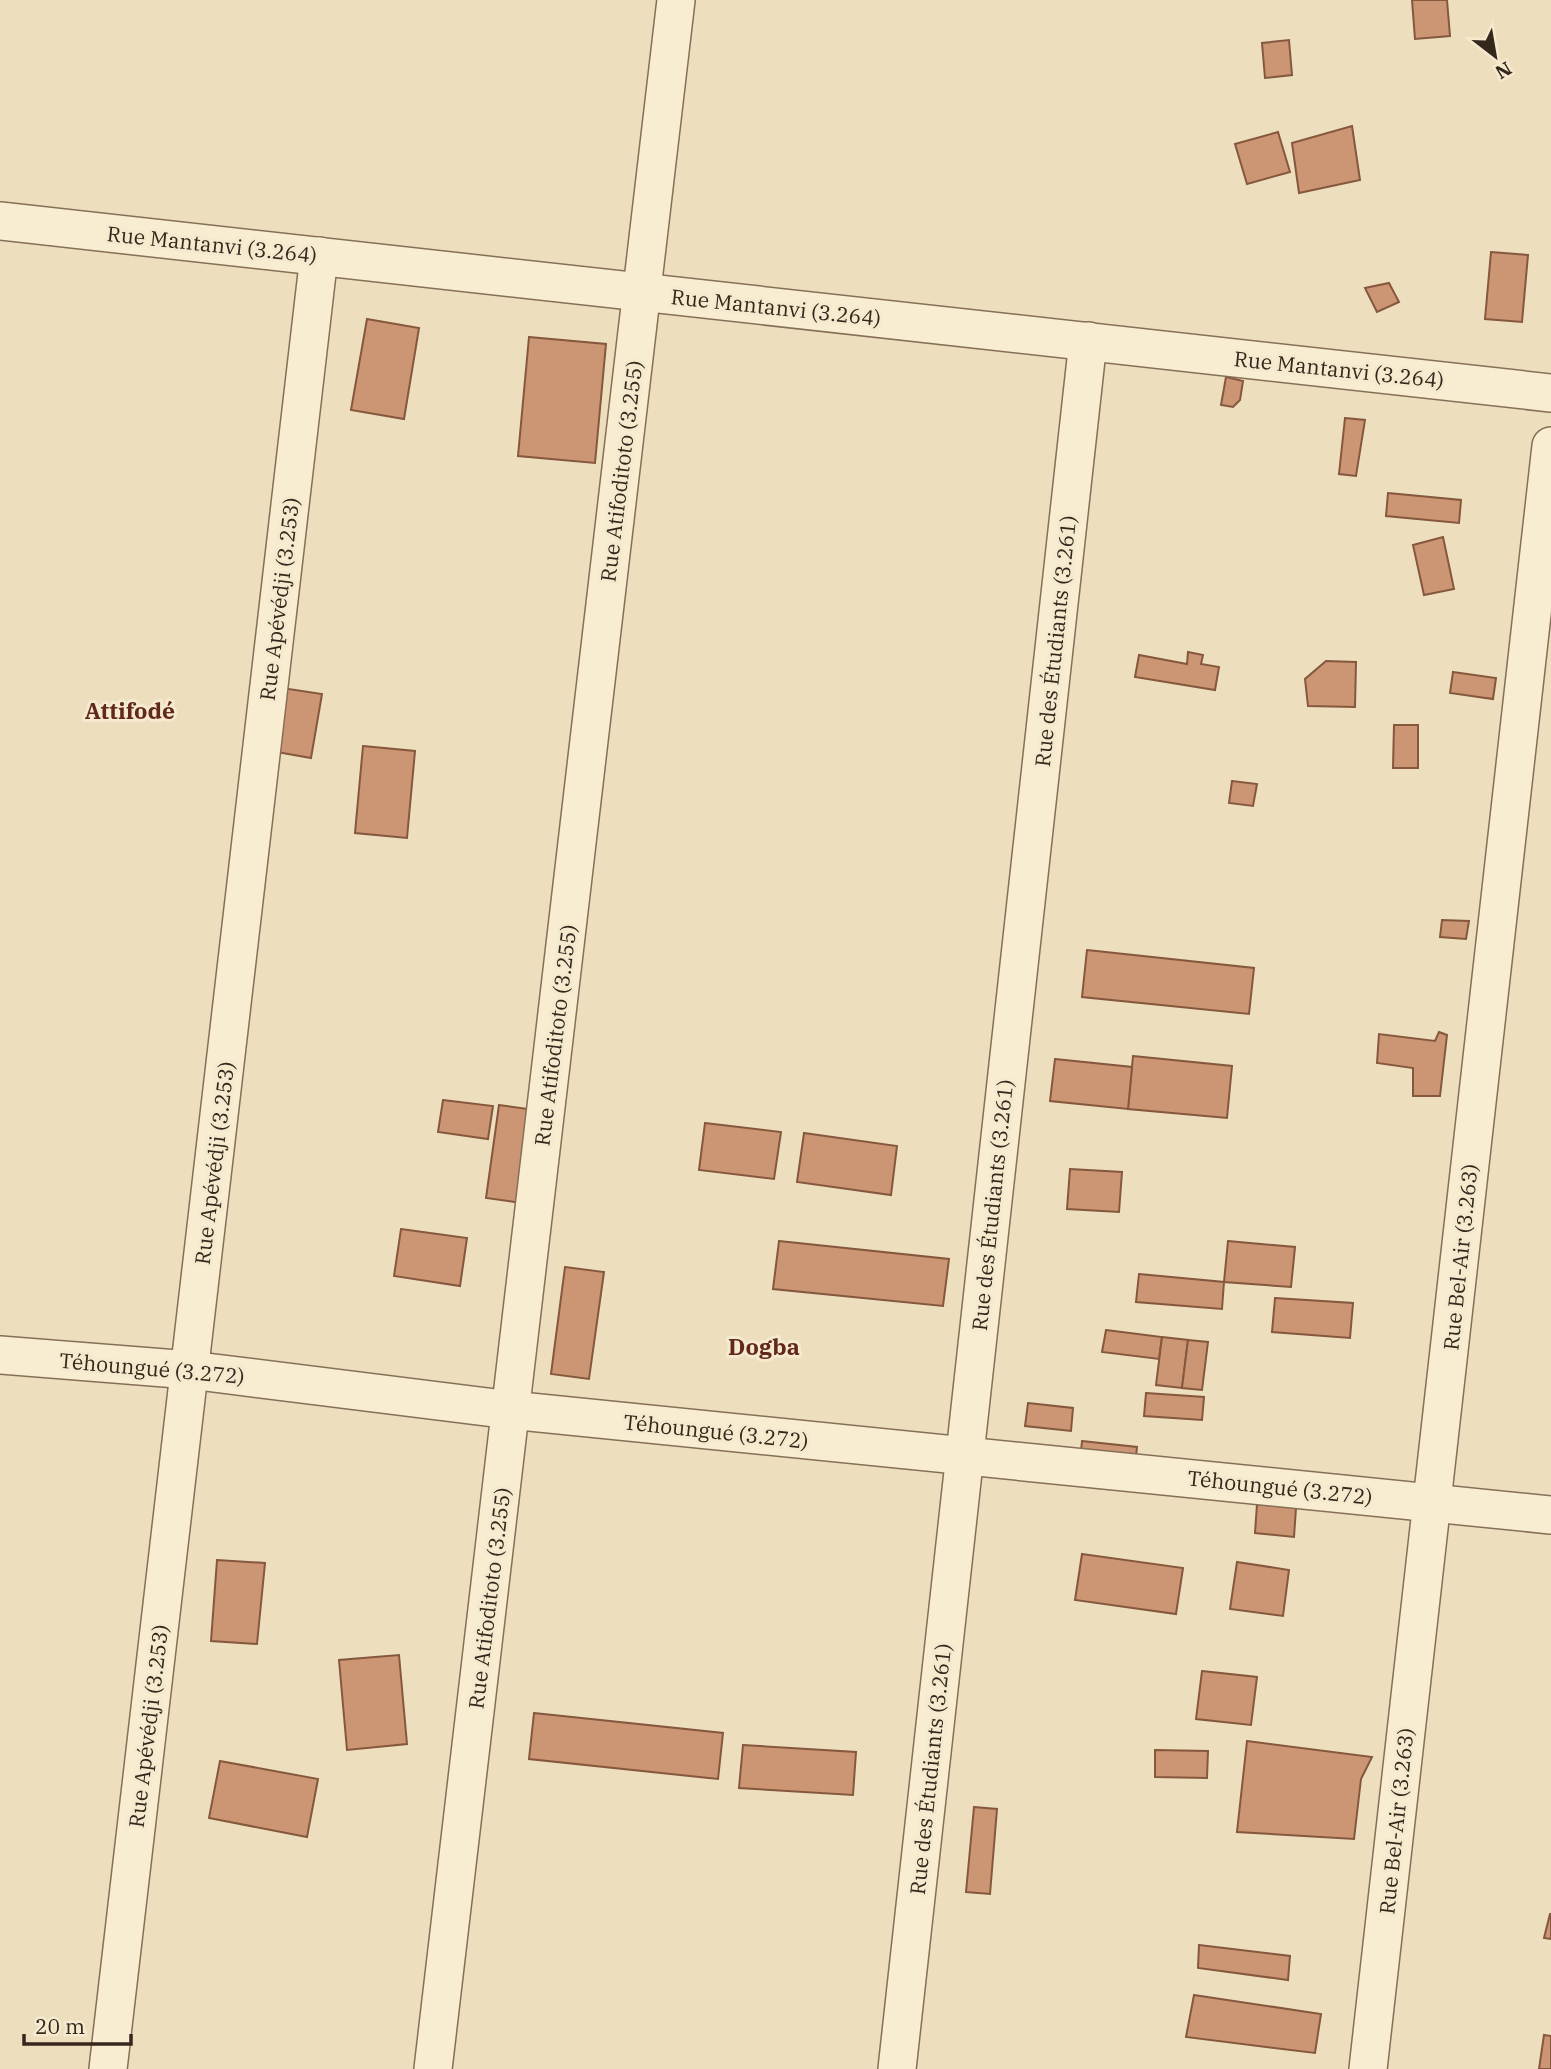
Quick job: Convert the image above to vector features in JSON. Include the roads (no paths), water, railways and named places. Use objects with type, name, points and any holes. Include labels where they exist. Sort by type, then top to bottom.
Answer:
[{"type":"street","name":"Rue Atifoditoto (3.255)","points":[[433,2069],[676,0]]},
{"type":"street","name":"Rue Mantanvi (3.264)","points":[[0,221],[1551,393]]},
{"type":"street","name":"Rue Apévédji (3.253)","points":[[108,2069],[319,256]]},
{"type":"street","name":"Rue des Étudiants (3.261)","points":[[897,2069],[1088,341]]},
{"type":"street","name":"Rue Bel-Air (3.263)","points":[[1368,2069],[1551,446]]},
{"type":"street","name":"Téhoungué (3.272)","points":[[0,1355],[190,1370],[510,1410],[1551,1515]]},
{"type":"district","name":"Attifodé","points":[[130,710]]},
{"type":"district","name":"Dogba","points":[[764,1346]]}]
